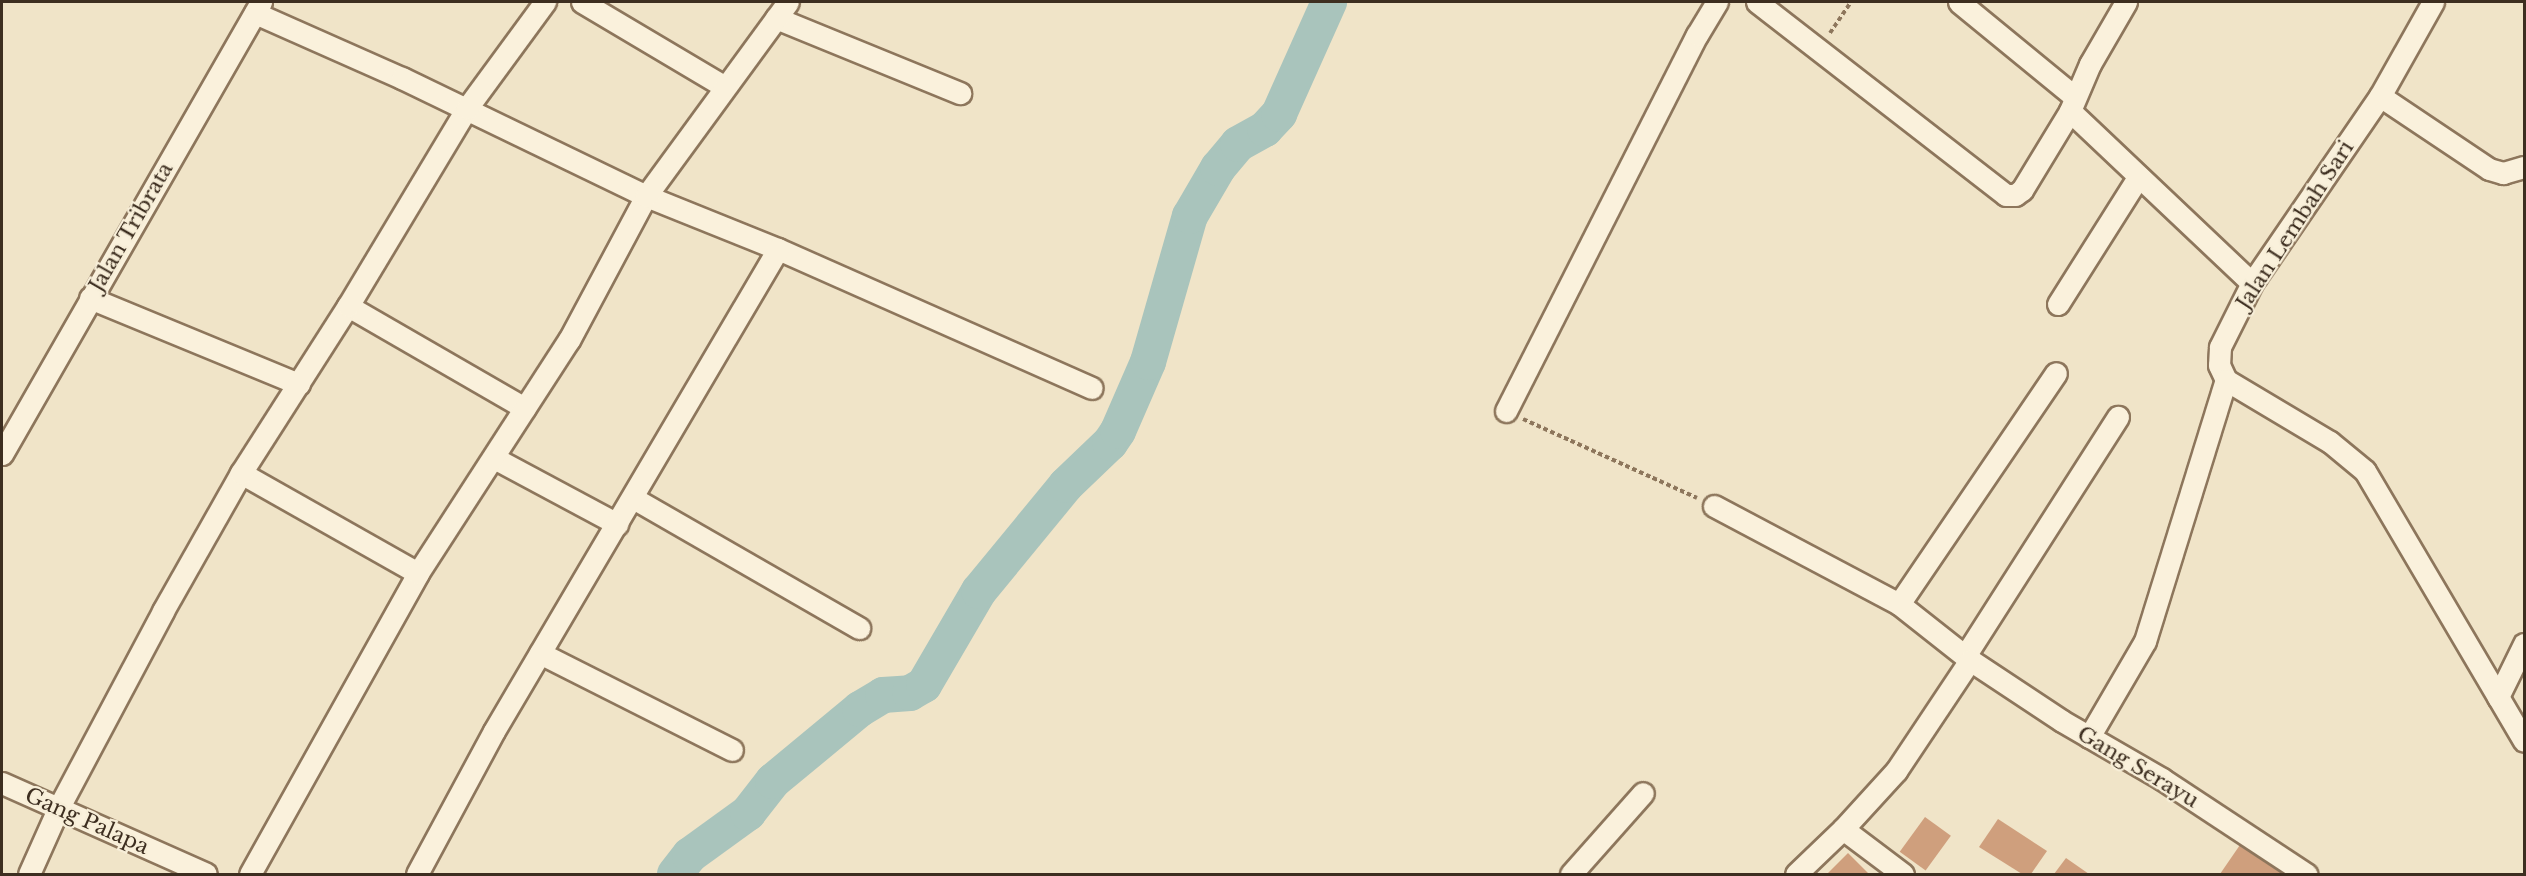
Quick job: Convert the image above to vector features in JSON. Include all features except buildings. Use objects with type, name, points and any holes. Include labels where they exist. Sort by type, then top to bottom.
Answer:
[{"type":"street","points":[[29,874],[59,807],[163,610],[241,473],[348,306],[467,108],[545,2]]},
{"type":"street","points":[[582,2],[725,87]]},
{"type":"street","points":[[1506,411],[1697,35],[1717,2]]},
{"type":"street","points":[[1756,2],[2006,195],[2015,195],[2022,190],[2073,104],[2090,64],[2126,2]]},
{"type":"street","points":[[1959,2],[2073,104],[2139,176],[2252,284]]},
{"type":"street","name":"Jalan Lembah Sari","points":[[2226,380],[2219,365],[2220,347],[2252,284],[2380,96],[2433,2]]},
{"type":"street","points":[[258,7],[646,196],[778,249],[1092,388]]},
{"type":"street","name":"Jalan Tribrata","points":[[2,454],[258,7]]},
{"type":"street","points":[[250,874],[418,573],[569,340],[646,196],[782,10],[960,93]]},
{"type":"street","points":[[2380,96],[2489,169],[2503,173],[2524,167]]},
{"type":"street","points":[[2058,304],[2139,176]]},
{"type":"street","points":[[417,874],[494,731],[778,249]]},
{"type":"street","points":[[90,298],[299,384]]},
{"type":"street","points":[[348,306],[525,408]]},
{"type":"street","points":[[1899,604],[2056,373]]},
{"type":"street","points":[[2089,737],[2145,641],[2226,380],[2330,442],[2365,471],[2524,741]]},
{"type":"street","points":[[1796,874],[1896,771],[1916,744],[2118,417]]},
{"type":"street","points":[[494,458],[617,524]]},
{"type":"street","points":[[241,473],[418,573]]},
{"type":"street","points":[[633,498],[859,628]]},
{"type":"street","name":"Gang Serayu","points":[[1714,506],[1899,604],[1968,658],[2089,737],[2162,779],[2306,874]]},
{"type":"street","points":[[2498,697],[2524,644]]},
{"type":"street","points":[[540,652],[732,750]]},
{"type":"street","name":"Gang Palapa","points":[[2,783],[206,874]]},
{"type":"street","points":[[1571,874],[1643,793]]},
{"type":"street","points":[[1842,829],[1903,874]]},
{"type":"path","points":[[1818,51],[1851,2]]},
{"type":"path","points":[[1506,411],[1714,506]]},
{"type":"waterway","points":[[675,874],[690,855],[748,813],[773,781],[860,709],[883,695],[910,693],[924,685],[979,591],[1066,485],[1110,443],[1118,431],[1148,362],[1190,216],[1218,168],[1238,144],[1265,129],[1279,114],[1329,2]]}]
